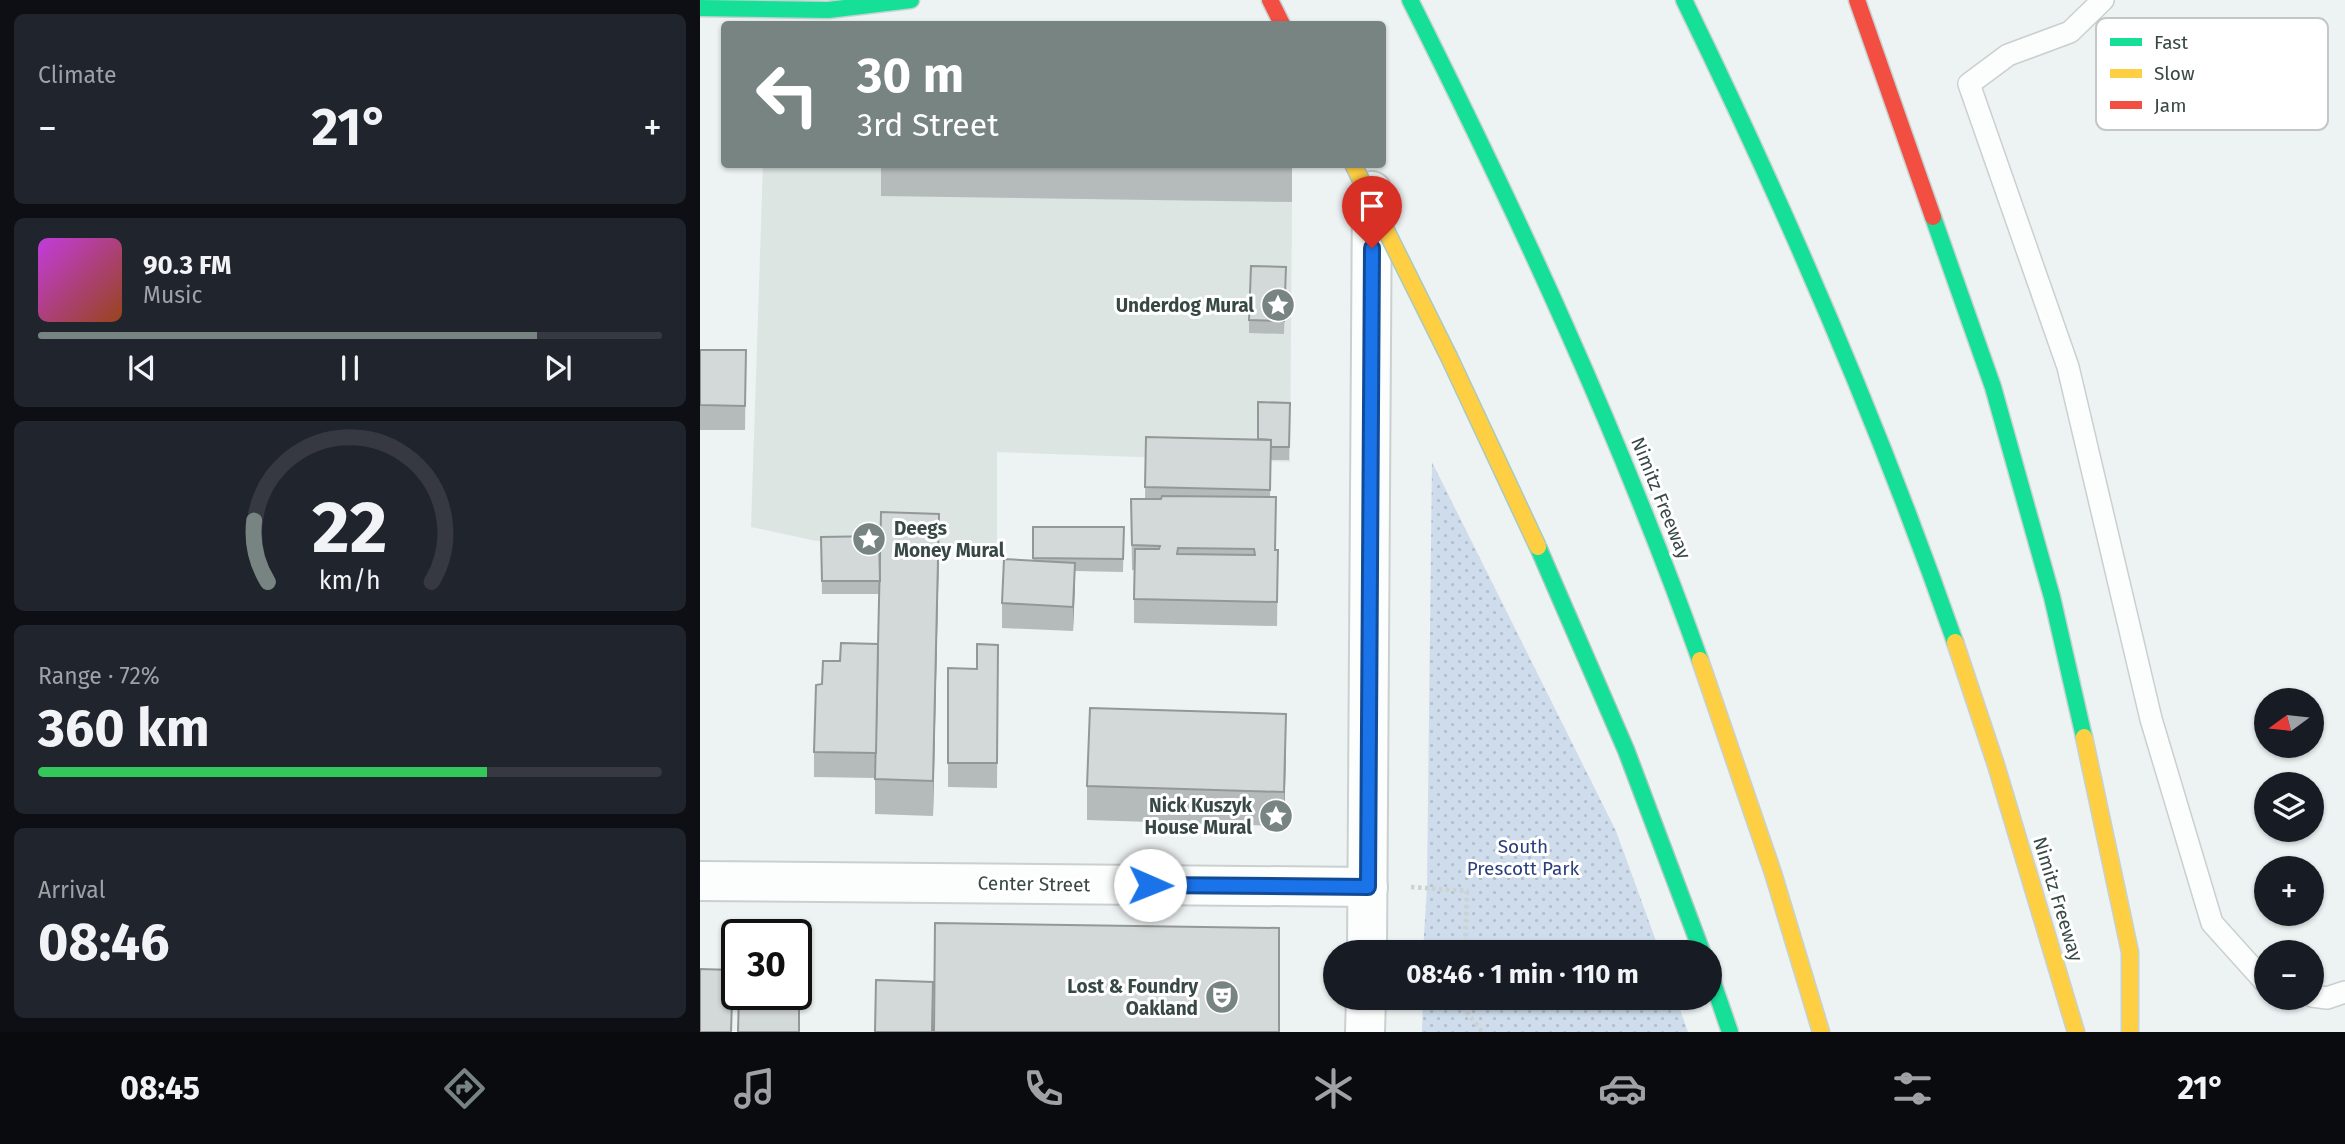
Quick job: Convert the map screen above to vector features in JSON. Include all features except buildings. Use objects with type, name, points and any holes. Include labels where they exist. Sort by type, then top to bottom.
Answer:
[{"type":"main road","points":[[700,8],[828,10],[911,0]]},
{"type":"main road","points":[[1270,0],[1280,21]]},
{"type":"main road","name":"Nimitz Freeway","points":[[1410,0],[1546,279],[1641,503],[1751,805],[1821,1032]]},
{"type":"main road","name":"Nimitz Freeway","points":[[1684,0],[1763,163],[1892,469],[1971,690],[2034,888],[2076,1032]]},
{"type":"main road","points":[[1857,0],[1993,387],[2052,597],[2130,952],[2130,1032]]},
{"type":"main road","points":[[1355,168],[1462,383],[1549,569],[1626,752],[1697,940]]},
{"type":"main road","points":[[1722,1009],[1730,1032]]},
{"type":"street","points":[[1367,940],[1372,168]]},
{"type":"street","name":"Center Street","points":[[700,881],[1368,887]]},
{"type":"street","points":[[1365,1032],[1366,1010]]},
{"type":"lane","points":[[2103,0],[2070,32],[2008,55],[1969,84],[2068,367],[2151,719],[2213,923],[2254,970]]},
{"type":"lane","points":[[2324,998],[2345,992]]},
{"type":"path","points":[[1368,887],[1427,887],[1467,891],[1465,940]]},
{"type":"path","points":[[1467,1010],[1482,1032]]},
{"type":"shaded area","points":[[763,168],[914,168],[1292,202],[1290,462],[997,452],[997,547],[816,541],[751,527]]},
{"type":"green space","name":"South Prescott Park","points":[[1432,462],[1616,831],[1656,940],[1424,940],[1427,887]]},
{"type":"green space","points":[[1423,1010],[1680,1010],[1688,1032],[1422,1032]]},
{"type":"traffic: fast","points":[[700,8],[828,10],[911,0]]},
{"type":"traffic: fast","points":[[1410,0],[1565,325],[1636,491],[1700,660]]},
{"type":"traffic: fast","points":[[1684,0],[1759,158],[1829,317],[1895,478],[1955,642]]},
{"type":"traffic: fast","points":[[1933,217],[1993,387],[2052,597],[2084,737]]},
{"type":"traffic: fast","points":[[1538,547],[1626,750],[1697,940]]},
{"type":"traffic: fast","points":[[1722,1009],[1730,1032]]},
{"type":"traffic: slow","points":[[1355,168],[1449,357],[1538,547]]},
{"type":"traffic: slow","points":[[1955,642],[1996,765],[2076,1032]]},
{"type":"traffic: slow","points":[[1700,660],[1773,873],[1821,1032]]},
{"type":"traffic: slow","points":[[2084,737],[2130,952],[2130,1032]]},
{"type":"traffic: jam","points":[[1270,0],[1280,21]]},
{"type":"traffic: jam","points":[[1857,0],[1933,217]]},
{"type":"place","name":"Underdog Mural","points":[[1278,305]]},
{"type":"place","name":"Deegs Money Mural","points":[[869,539]]},
{"type":"place","name":"Nick Kuszyk House Mural","points":[[1276,816]]},
{"type":"place","name":"Lost & Foundry Oakland","points":[[1222,997]]},
{"type":"route","points":[[1150,885],[1368,887],[1372,248]]}]
